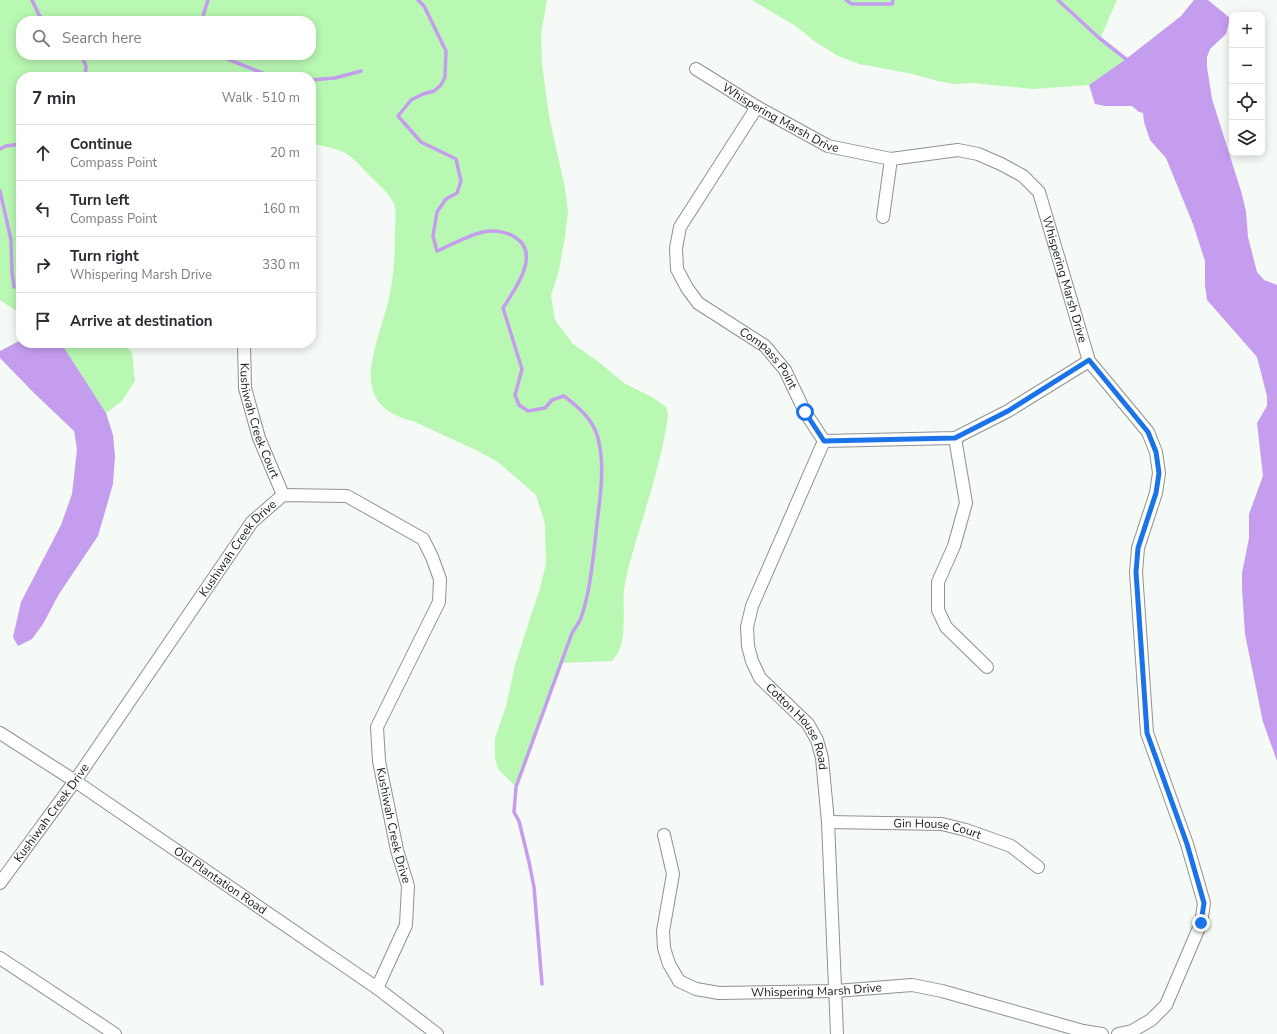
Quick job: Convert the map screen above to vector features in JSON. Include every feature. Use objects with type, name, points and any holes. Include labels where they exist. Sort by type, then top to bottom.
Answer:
[{"type":"street","name":"Whispering Marsh Drive","points":[[696,69],[757,107],[828,146],[891,159],[958,150],[978,154],[1023,176],[1039,192],[1089,360],[1148,432],[1156,452],[1159,473],[1156,493],[1138,548],[1136,572],[1147,733],[1187,844],[1204,903],[1201,923],[1166,1005],[1151,1020],[1132,1031],[1118,1034]]},
{"type":"street","name":"Compass Point","points":[[757,107],[680,227],[676,248],[677,269],[687,288],[698,303],[765,346],[785,370],[805,412],[824,441]]},
{"type":"street","points":[[883,217],[891,159]]},
{"type":"street","name":"Kushiwah Creek Court","points":[[244,348],[245,388],[259,438],[283,495]]},
{"type":"street","points":[[824,441],[955,438],[1008,411],[1089,360]]},
{"type":"street","points":[[955,438],[966,502],[954,546],[938,582],[938,610],[946,627],[987,667]]},
{"type":"street","name":"Cotton House Road","points":[[824,441],[752,606],[748,627],[748,646],[752,661],[760,678],[808,724],[817,740],[822,758],[828,822],[837,1034]]},
{"type":"street","name":"Kushiwah Creek Drive","points":[[0,883],[75,781],[252,522],[283,495],[347,496],[423,539],[432,557],[440,579],[439,602],[377,727],[379,761],[397,850],[408,886],[406,925],[377,988]]},
{"type":"street","name":"Old Plantation Road","points":[[0,733],[75,781],[377,988],[437,1034]]},
{"type":"street","name":"Gin House Court","points":[[828,822],[942,824],[966,830],[1012,846],[1038,867]]},
{"type":"street","name":"Whispering Marsh Drive","points":[[664,835],[673,874],[663,931],[664,948],[668,964],[679,981],[696,990],[719,993],[836,991],[912,985],[942,991],[1083,1031],[1102,1034]]},
{"type":"street","points":[[0,958],[115,1034]]},
{"type":"green space","points":[[0,0],[547,0],[541,34],[542,64],[549,116],[565,188],[568,212],[559,270],[551,296],[555,320],[573,344],[599,362],[624,383],[652,397],[666,407],[668,415],[656,472],[627,574],[624,590],[623,636],[617,654],[612,661],[562,663],[516,787],[498,769],[495,758],[495,738],[506,706],[515,665],[540,588],[546,564],[545,524],[536,495],[498,462],[478,451],[413,421],[391,413],[378,402],[372,387],[371,371],[392,281],[395,248],[395,207],[387,193],[349,155],[316,144],[316,72],[16,72],[16,311],[0,300]]},
{"type":"green space","points":[[752,0],[1117,0],[1100,39],[1126,59],[1089,85],[1033,89],[972,83],[955,84],[859,64],[838,56],[814,41],[797,27]]},
{"type":"green space","points":[[64,348],[128,348],[132,352],[135,381],[121,402],[106,413]]},
{"type":"shaded area","points":[[1194,0],[1208,0],[1229,17],[1226,34],[1210,49],[1207,57],[1212,99],[1241,191],[1246,211],[1248,237],[1257,272],[1264,280],[1277,285],[1277,761],[1263,722],[1245,634],[1242,588],[1242,573],[1249,538],[1249,514],[1263,476],[1257,423],[1267,406],[1267,396],[1257,357],[1207,300],[1205,285],[1205,261],[1193,224],[1166,158],[1150,140],[1144,122],[1143,113],[1139,112],[1132,106],[1105,106],[1095,104],[1089,85],[1126,59],[1181,16]]},
{"type":"shaded area","points":[[16,343],[16,348],[64,348],[106,413],[113,435],[115,456],[113,484],[98,536],[59,594],[43,624],[32,639],[18,646],[13,637],[21,602],[61,525],[72,494],[77,449],[74,431],[0,358],[0,351]]},
{"type":"waterway","points":[[32,0],[40,16]]},
{"type":"waterway","points":[[203,16],[208,0]]},
{"type":"waterway","points":[[418,0],[424,6],[446,51],[445,77],[441,85],[434,91],[423,94],[411,100],[398,116],[421,142],[456,159],[461,181],[457,193],[446,199],[437,212],[433,236],[437,251],[472,235],[487,231],[506,233],[522,243],[526,251],[524,271],[503,308],[522,369],[515,395],[519,405],[528,411],[545,408],[552,400],[564,396],[580,410],[593,425],[598,438],[600,450],[602,474],[600,497],[587,598],[581,618],[572,633],[516,787],[514,812],[519,821],[534,887],[542,984]]},
{"type":"waterway","points":[[846,0],[852,4],[892,4],[893,0]]},
{"type":"waterway","points":[[1058,0],[1098,37],[1126,59]]},
{"type":"waterway","points":[[83,60],[86,66],[85,72]]},
{"type":"waterway","points":[[230,60],[260,72]]},
{"type":"waterway","points":[[316,80],[335,78],[361,71]]},
{"type":"waterway","points":[[0,149],[6,146],[16,145]]},
{"type":"waterway","points":[[0,191],[11,240],[14,287]]},
{"type":"route","points":[[805,412],[824,441],[955,438],[1008,411],[1089,360],[1148,432],[1156,452],[1159,473],[1156,493],[1138,548],[1136,572],[1147,733],[1187,844],[1204,903],[1201,923]]}]
